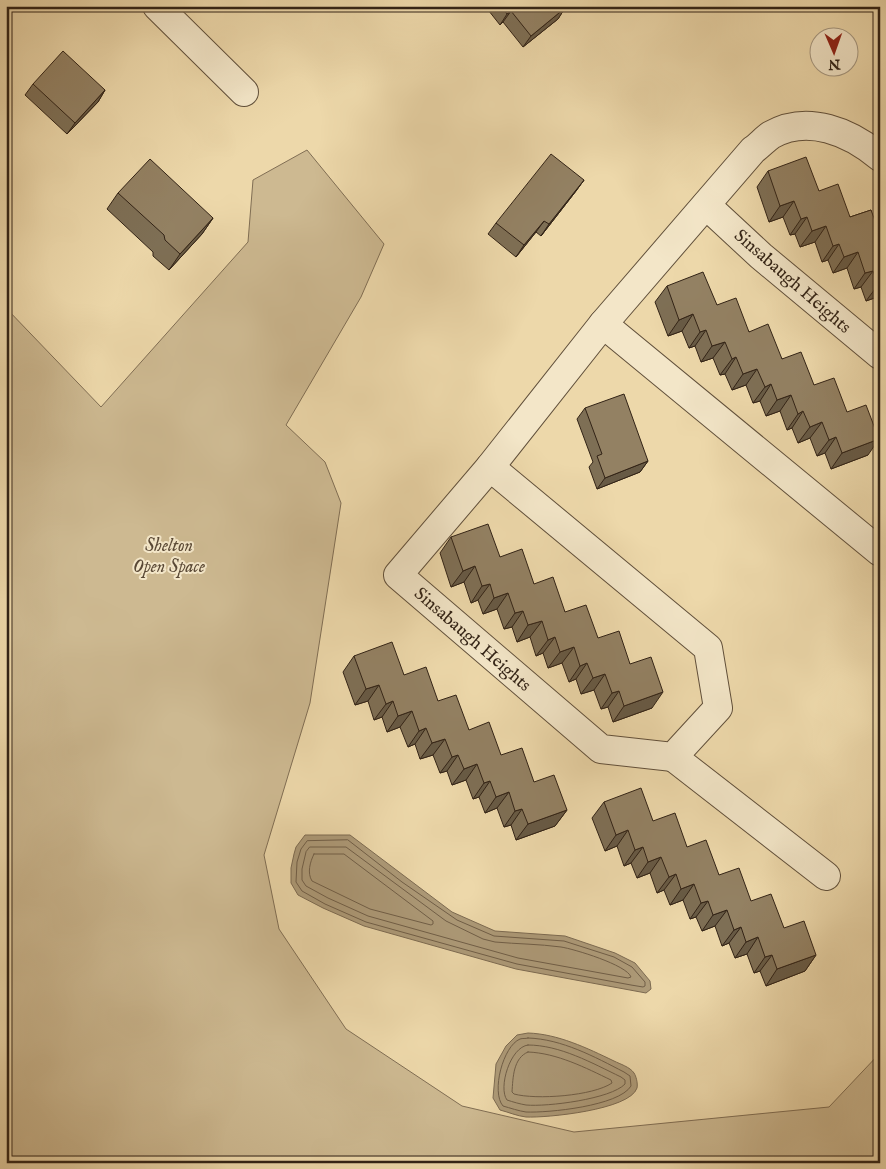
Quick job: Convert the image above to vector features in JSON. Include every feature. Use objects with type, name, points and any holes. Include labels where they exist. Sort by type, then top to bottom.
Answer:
[{"type":"street","points":[[157,6],[244,92]]},
{"type":"street","name":"Sinsabaugh Heights","points":[[673,757],[601,749],[398,575],[490,467],[603,324],[753,150],[771,136],[787,128],[803,125],[820,126],[838,131],[853,138],[880,157]]},
{"type":"street","name":"Sinsabaugh Heights","points":[[706,205],[761,256],[880,355]]},
{"type":"street","points":[[603,324],[880,552]]},
{"type":"street","points":[[490,467],[708,648],[718,708],[673,757],[826,876]]},
{"type":"green space","name":"Shelton Open Space","points":[[307,150],[384,244],[361,297],[286,425],[325,462],[341,503],[310,703],[264,855],[279,929],[346,1029],[462,1106],[574,1132],[829,1107],[880,1053],[880,1163],[6,1163],[6,308],[101,407],[248,242],[253,180]]},
{"type":"water","points":[[305,835],[350,835],[452,912],[495,931],[565,936],[615,953],[635,963],[650,981],[651,989],[646,993],[516,969],[364,926],[323,908],[298,895],[291,883],[291,868],[296,847]]},
{"type":"water","points":[[528,1033],[550,1036],[572,1043],[625,1066],[635,1074],[637,1088],[631,1096],[620,1102],[568,1114],[526,1117],[500,1110],[493,1098],[496,1064],[506,1046],[517,1035]]},
{"type":"building","points":[[501,6],[564,6],[565,8],[531,36],[511,11],[507,14]]},
{"type":"building","points":[[63,51],[105,90],[75,123],[33,84]]},
{"type":"building","points":[[551,154],[584,180],[549,224],[544,221],[524,245],[496,223]]},
{"type":"building","points":[[806,157],[819,191],[838,184],[850,217],[871,210],[880,234],[880,284],[878,285],[873,271],[865,273],[858,252],[844,257],[839,244],[833,246],[826,226],[812,231],[807,217],[801,219],[794,201],[780,206],[768,171]]},
{"type":"building","points":[[150,159],[213,218],[180,254],[165,240],[164,235],[118,193]]},
{"type":"building","points":[[703,272],[717,305],[736,298],[749,332],[768,324],[782,359],[801,352],[814,385],[834,378],[847,412],[866,405],[879,439],[842,453],[836,437],[829,440],[822,422],[810,427],[803,411],[798,414],[791,395],[777,400],[771,384],[765,387],[757,369],[743,374],[736,357],[732,359],[725,342],[712,346],[706,330],[700,332],[693,314],[679,320],[667,286]]},
{"type":"building","points":[[624,394],[648,461],[605,478],[597,456],[602,454],[585,408]]},
{"type":"building","points":[[488,524],[500,557],[522,549],[534,584],[553,577],[565,612],[586,605],[598,638],[619,631],[630,664],[651,657],[663,692],[624,706],[619,691],[612,693],[605,674],[593,678],[587,663],[580,666],[574,647],[560,652],[555,637],[548,640],[542,621],[528,625],[523,611],[515,613],[508,593],[494,598],[490,584],[482,586],[475,566],[463,571],[451,537]]},
{"type":"building","points":[[392,642],[404,675],[426,667],[438,701],[456,695],[469,730],[489,722],[501,755],[522,748],[534,782],[554,775],[567,810],[528,824],[522,809],[515,811],[509,792],[496,797],[490,781],[484,783],[477,764],[464,769],[458,755],[452,757],[445,739],[432,743],[426,728],[419,731],[412,711],[398,716],[393,701],[386,704],[379,685],[366,689],[354,656]]},
{"type":"building","points":[[641,788],[653,821],[675,813],[687,847],[706,840],[719,875],[739,868],[751,901],[771,894],[784,928],[804,921],[816,955],[777,969],[772,955],[765,957],[758,937],[746,942],[741,927],[734,930],[727,910],[713,915],[708,901],[701,903],[694,884],[681,889],[676,874],[669,877],[661,857],[648,862],[643,847],[635,850],[628,830],[616,835],[604,802]]}]
